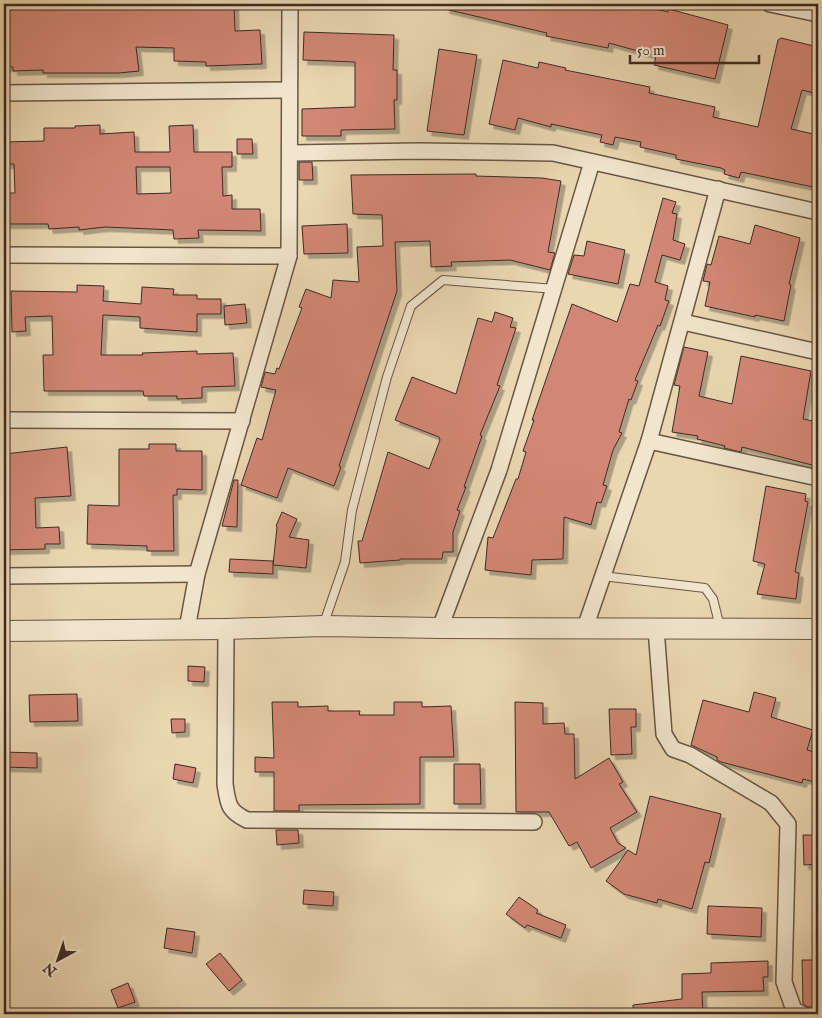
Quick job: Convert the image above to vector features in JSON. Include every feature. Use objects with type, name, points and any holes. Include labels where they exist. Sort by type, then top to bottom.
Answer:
[{"type":"street","points":[[187,629],[197,574],[289,256],[290,153],[288,90],[290,4]]},
{"type":"street","points":[[770,4],[818,14]]},
{"type":"street","points":[[4,92],[288,90]]},
{"type":"street","points":[[290,153],[418,151],[553,153],[818,212]]},
{"type":"street","points":[[440,628],[499,470],[592,162]]},
{"type":"street","points":[[585,628],[649,441],[718,189]]},
{"type":"street","points":[[4,255],[289,256]]},
{"type":"street","points":[[683,322],[818,352]]},
{"type":"street","points":[[4,420],[242,421]]},
{"type":"street","points":[[649,441],[818,478]]},
{"type":"street","points":[[4,576],[197,574]]},
{"type":"street","points":[[4,631],[323,626],[818,629]]},
{"type":"street","points":[[656,628],[664,734],[673,749],[690,756],[771,803],[788,824],[784,982],[794,1010],[802,1014]]},
{"type":"street","points":[[226,629],[225,784],[228,801],[234,814],[247,820],[534,822]]},
{"type":"lane","points":[[323,626],[345,562],[352,510],[387,377],[411,306],[443,280],[555,289]]},
{"type":"lane","points":[[602,576],[705,588],[713,599],[720,627]]},
{"type":"building","points":[[8,4],[234,4],[235,31],[260,30],[262,64],[206,66],[206,62],[174,61],[174,48],[136,47],[139,71],[119,73],[43,73],[43,70],[13,71],[13,67],[4,67],[4,26],[8,26]]},
{"type":"building","points":[[446,4],[637,4],[668,12],[669,9],[728,25],[715,79],[654,65],[656,56],[609,43],[608,48],[546,36],[547,33],[445,9]]},
{"type":"building","points":[[304,32],[394,35],[393,70],[397,70],[397,100],[394,100],[395,129],[341,130],[341,136],[302,136],[302,109],[355,107],[355,62],[303,60]]},
{"type":"building","points":[[781,38],[818,47],[818,94],[802,90],[791,129],[818,135],[818,188],[741,172],[739,178],[724,174],[725,170],[721,168],[676,159],[676,155],[640,147],[641,142],[615,137],[613,145],[600,142],[602,135],[551,124],[551,127],[518,118],[515,130],[489,124],[503,60],[538,68],[539,62],[566,68],[565,70],[650,87],[649,93],[715,107],[713,117],[758,127],[778,40]]},
{"type":"building","points":[[439,49],[477,55],[464,135],[427,131]]},
{"type":"building","points":[[100,125],[100,134],[134,132],[135,152],[170,152],[169,126],[193,125],[194,152],[232,152],[232,167],[222,167],[223,196],[232,195],[232,209],[260,209],[261,231],[198,230],[199,238],[174,239],[173,230],[105,227],[79,230],[79,227],[49,229],[48,224],[4,224],[4,193],[15,193],[14,164],[4,164],[4,142],[44,141],[44,128],[75,128],[75,126]],"holes":[[[136,167],[170,167],[171,193],[137,194]]]},
{"type":"building","points":[[237,139],[252,139],[253,154],[237,154]]},
{"type":"building","points":[[299,162],[312,162],[313,180],[299,180]]},
{"type":"building","points":[[476,174],[476,176],[542,178],[561,181],[548,252],[555,253],[550,270],[510,260],[451,262],[452,266],[431,267],[430,241],[395,242],[397,291],[334,486],[288,468],[277,498],[241,485],[257,438],[262,440],[276,390],[261,387],[265,372],[275,374],[277,368],[279,369],[302,308],[299,307],[306,289],[331,298],[333,280],[359,282],[357,247],[383,246],[382,215],[353,214],[351,175]]},
{"type":"building","points":[[663,198],[676,202],[672,213],[677,214],[673,240],[685,244],[680,260],[662,255],[655,282],[668,286],[665,300],[669,301],[660,326],[658,325],[635,380],[638,381],[631,400],[629,399],[619,432],[622,433],[613,450],[603,485],[607,486],[601,503],[597,502],[591,525],[564,517],[563,559],[532,560],[531,575],[485,570],[488,537],[493,538],[516,479],[518,479],[526,452],[523,451],[534,420],[532,420],[572,304],[617,322],[630,284],[639,286]]},
{"type":"building","points":[[347,224],[348,253],[304,254],[302,226]]},
{"type":"building","points":[[755,225],[800,238],[789,284],[791,285],[784,321],[705,306],[710,282],[703,281],[707,264],[711,265],[719,236],[750,244]]},
{"type":"building","points":[[587,241],[625,250],[618,284],[568,274],[574,255],[584,256]]},
{"type":"building","points":[[77,285],[104,286],[103,301],[141,304],[142,287],[174,289],[173,295],[197,295],[197,299],[221,299],[221,314],[197,314],[197,332],[140,328],[140,317],[103,315],[101,355],[143,355],[142,353],[197,351],[197,354],[233,353],[235,386],[202,387],[202,398],[177,399],[177,396],[144,396],[143,391],[44,391],[43,355],[53,355],[52,316],[25,317],[26,331],[12,332],[11,291],[77,292]]},
{"type":"building","points":[[245,304],[247,323],[225,325],[224,306]]},
{"type":"building","points":[[495,312],[513,318],[510,327],[516,328],[497,385],[500,386],[480,435],[482,436],[457,510],[460,511],[453,532],[453,552],[443,552],[442,559],[400,559],[360,563],[358,541],[362,541],[388,452],[429,469],[440,440],[439,437],[395,420],[412,377],[456,394],[478,318],[492,322]]},
{"type":"building","points":[[684,347],[708,352],[699,396],[732,404],[741,356],[811,371],[803,419],[818,422],[816,466],[742,447],[741,452],[724,448],[725,446],[697,439],[698,436],[672,432],[680,386],[674,385]]},
{"type":"building","points":[[149,444],[176,444],[176,451],[202,451],[202,490],[177,489],[177,495],[173,495],[174,551],[147,551],[147,546],[87,544],[88,505],[119,506],[119,449],[149,449]]},
{"type":"building","points":[[67,447],[71,496],[35,498],[36,528],[59,527],[60,544],[45,544],[45,549],[4,550],[4,454]]},
{"type":"building","points":[[234,480],[238,480],[237,527],[222,526]]},
{"type":"building","points":[[766,486],[806,494],[805,501],[808,502],[795,572],[799,573],[796,599],[757,594],[765,564],[753,561]]},
{"type":"building","points":[[282,512],[297,519],[289,537],[309,540],[306,568],[273,565],[276,526]]},
{"type":"building","points":[[230,559],[273,561],[273,574],[229,572]]},
{"type":"building","points":[[188,666],[205,667],[204,682],[188,681]]},
{"type":"building","points":[[754,692],[776,698],[771,717],[813,730],[807,750],[818,753],[818,783],[803,779],[802,783],[721,762],[717,760],[717,757],[691,745],[703,700],[749,712]]},
{"type":"building","points":[[77,694],[78,721],[30,722],[29,695]]},
{"type":"building","points":[[272,702],[298,702],[298,707],[328,706],[328,711],[360,711],[359,715],[394,715],[394,702],[422,702],[422,707],[451,706],[454,757],[420,757],[420,804],[299,805],[299,811],[274,811],[274,772],[255,772],[255,757],[274,758]]},
{"type":"building","points":[[515,702],[543,703],[543,724],[564,723],[565,734],[574,734],[575,779],[609,758],[623,782],[619,784],[637,812],[610,828],[618,843],[626,848],[591,868],[577,842],[569,846],[549,812],[516,812]]},
{"type":"building","points":[[609,709],[636,709],[636,727],[631,727],[632,754],[611,755]]},
{"type":"building","points":[[171,719],[185,719],[185,732],[172,733]]},
{"type":"building","points":[[4,752],[37,753],[37,768],[4,767]]},
{"type":"building","points":[[175,764],[196,768],[193,783],[173,779]]},
{"type":"building","points":[[454,764],[480,764],[481,804],[454,804]]},
{"type":"building","points":[[650,796],[721,814],[709,863],[705,862],[692,909],[658,899],[657,903],[624,894],[606,881],[628,850],[636,855]]},
{"type":"building","points":[[276,830],[298,830],[299,843],[277,845]]},
{"type":"building","points":[[803,835],[818,835],[818,864],[804,865]]},
{"type":"building","points":[[304,890],[334,892],[333,906],[303,904]]},
{"type":"building","points":[[519,897],[538,910],[536,913],[566,925],[561,938],[527,925],[525,928],[506,914]]},
{"type":"building","points":[[708,906],[762,908],[761,937],[707,934]]},
{"type":"building","points":[[167,928],[195,932],[192,953],[164,948]]},
{"type":"building","points":[[220,953],[242,980],[229,991],[206,964]]},
{"type":"building","points":[[802,960],[818,960],[818,1007],[808,1007],[803,1004]]},
{"type":"building","points":[[768,961],[768,977],[763,977],[764,991],[702,992],[703,1014],[633,1014],[633,1005],[682,999],[682,974],[711,973],[711,963]]},
{"type":"building","points":[[128,983],[135,1002],[118,1008],[111,990]]}]
